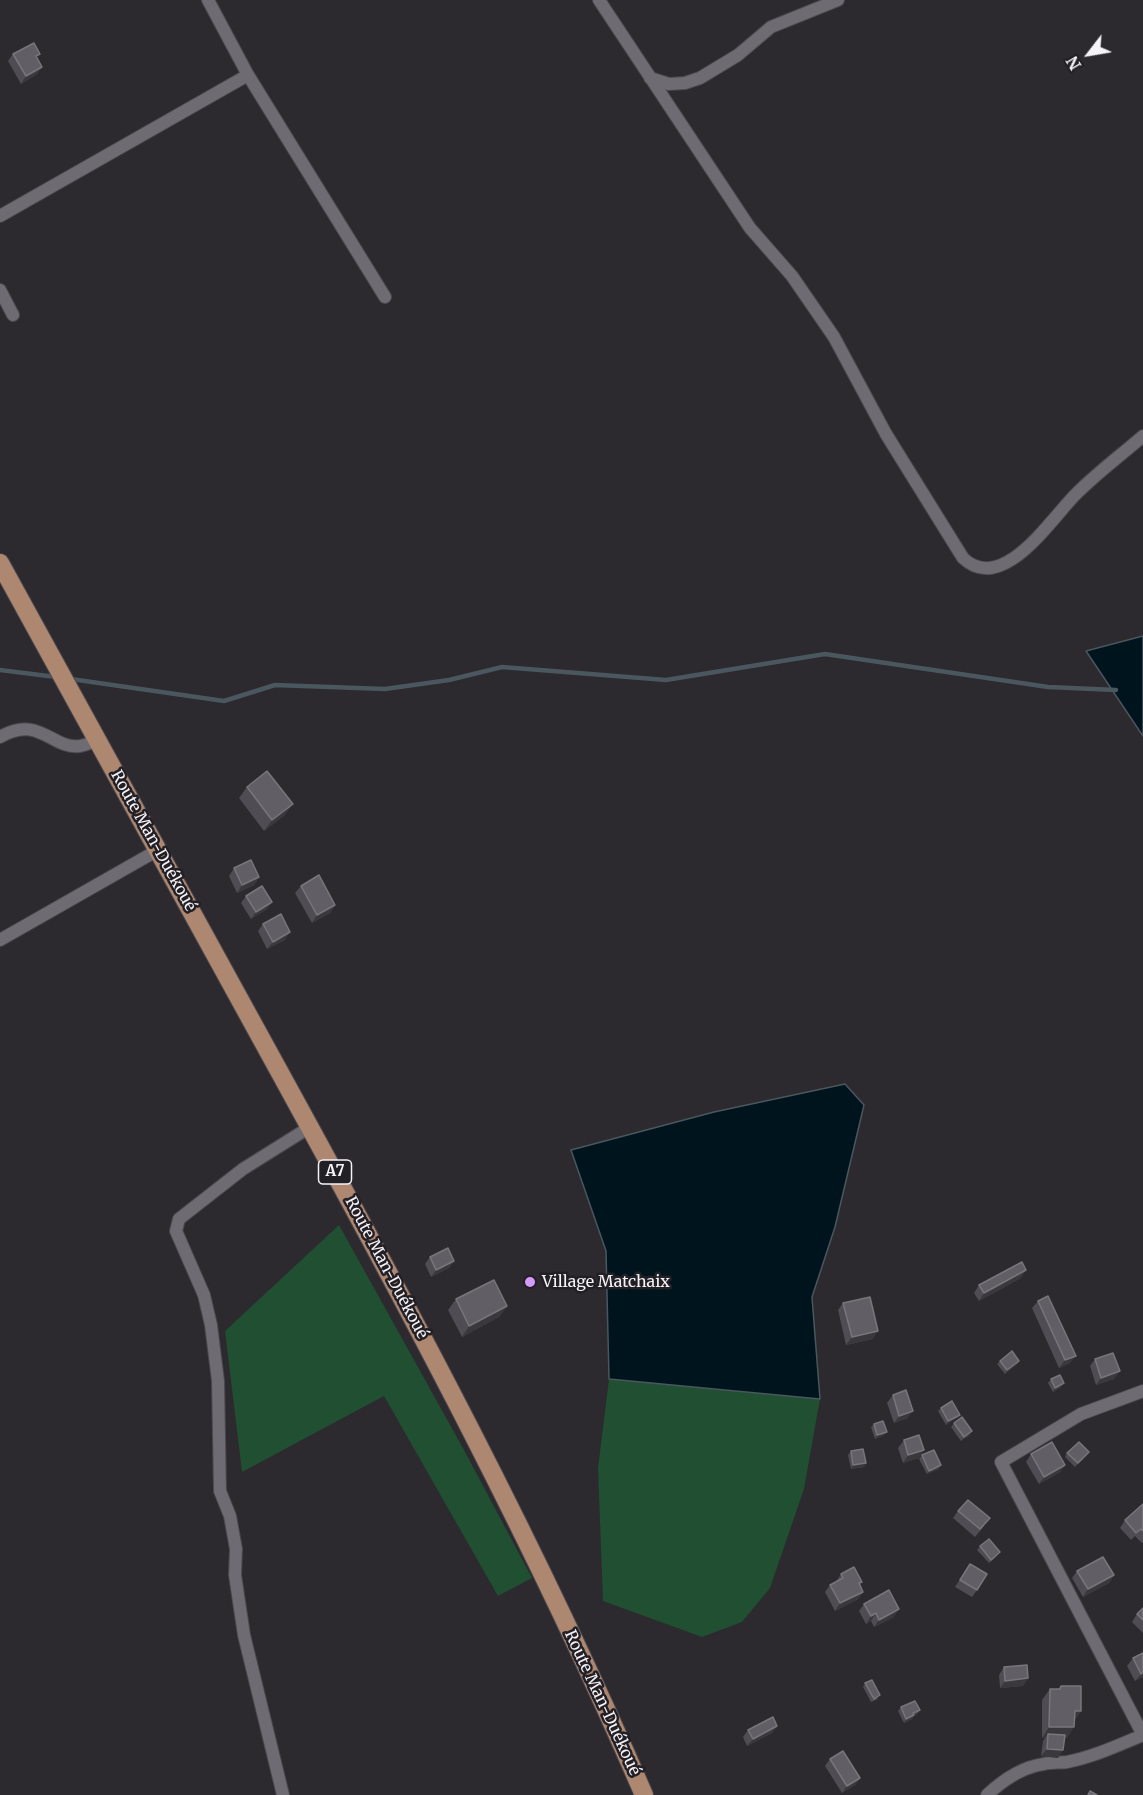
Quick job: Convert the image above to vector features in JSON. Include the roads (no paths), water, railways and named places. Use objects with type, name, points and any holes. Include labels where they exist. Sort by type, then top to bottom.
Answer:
[{"type":"main road","name":"Route Man-Duékoué","points":[[0,563],[310,1127],[493,1472],[644,1795]]},
{"type":"street","points":[[208,0],[248,75],[385,297]]},
{"type":"street","points":[[599,0],[750,228],[792,276],[834,337],[886,434],[963,558],[969,564],[987,568],[1008,562],[1025,550],[1077,493],[1143,436]]},
{"type":"street","points":[[650,78],[669,84],[685,83],[700,78],[738,56],[771,27],[838,0]]},
{"type":"street","points":[[0,216],[248,75]]},
{"type":"street","points":[[0,290],[13,315]]},
{"type":"street","points":[[0,737],[28,729],[39,731],[72,746],[81,746],[98,740]]},
{"type":"street","points":[[0,940],[158,850]]},
{"type":"street","points":[[284,1795],[244,1635],[235,1583],[236,1549],[230,1516],[220,1491],[218,1380],[211,1325],[204,1295],[176,1231],[179,1219],[243,1169],[310,1127]]},
{"type":"street","points":[[987,1795],[1010,1776],[1026,1768],[1067,1762],[1143,1735],[1001,1462],[1081,1414],[1143,1391]]},
{"type":"water","points":[[1143,636],[1143,736],[1086,651]]},
{"type":"water","points":[[845,1084],[864,1105],[835,1227],[812,1297],[820,1399],[609,1379],[606,1251],[571,1150],[714,1112]]},
{"type":"waterway","points":[[71,679],[224,701],[275,685],[385,689],[449,680],[502,667],[666,680],[825,654],[1048,687],[1116,690]]},
{"type":"waterway","points":[[0,670],[56,677]]},
{"type":"place","name":"Village Matchaix","points":[[530,1282]]}]
